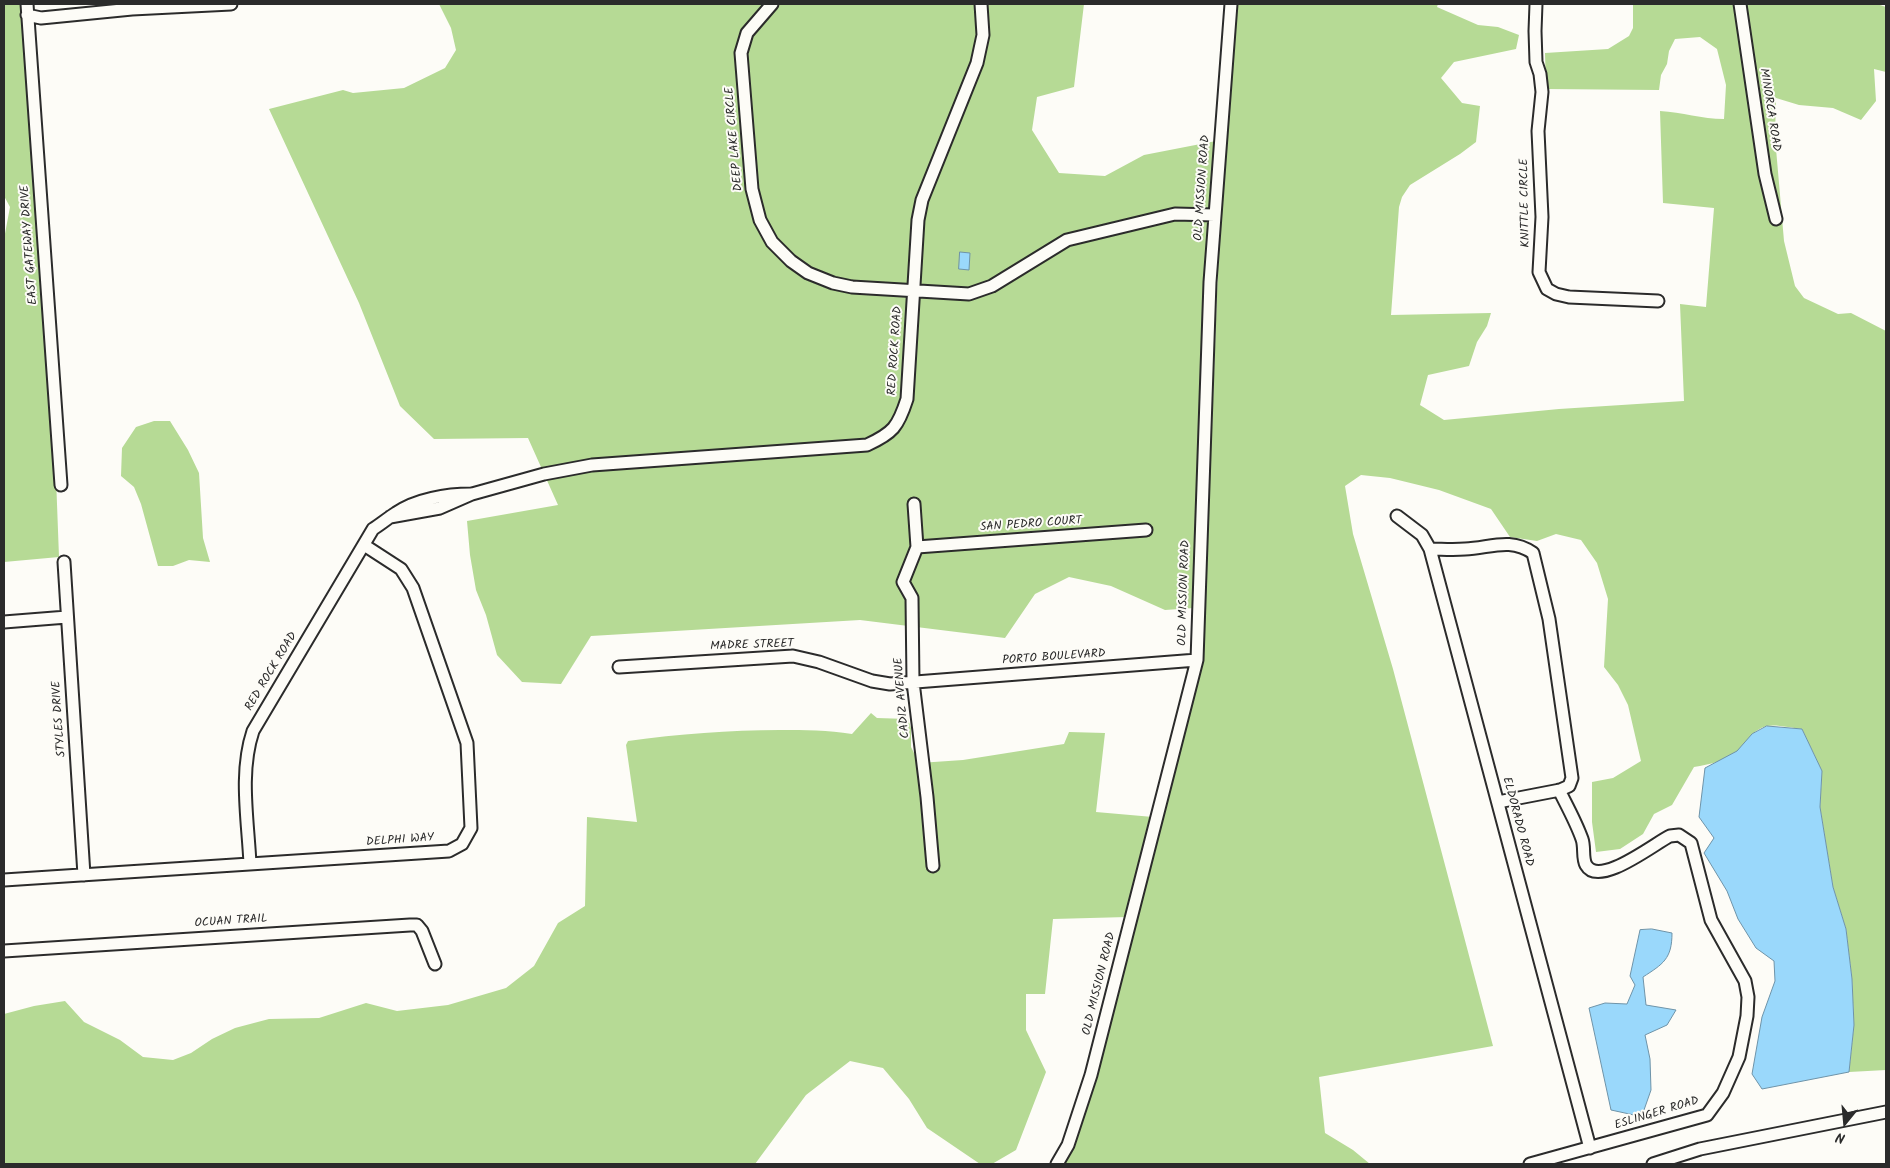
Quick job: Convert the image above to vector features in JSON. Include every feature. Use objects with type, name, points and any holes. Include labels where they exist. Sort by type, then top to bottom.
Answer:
[{"type":"street","points":[[27,10],[41,18],[132,8],[231,4]]},
{"type":"street","name":"DEEP LAKE CIRCLE","points":[[772,4],[747,33],[741,53],[752,189],[760,220],[772,242],[791,261],[808,273],[833,283],[852,287],[969,294],[992,286],[1067,240],[1174,214],[1215,215]]},
{"type":"street","name":"RED ROCK ROAD","points":[[390,517],[440,508],[472,494],[544,474],[592,465],[867,445],[888,436],[901,417],[907,399],[918,220],[922,200],[978,63],[983,35],[981,4]]},
{"type":"street","name":"OLD MISSION ROAD","points":[[1057,1164],[1068,1144],[1091,1076],[1197,660],[1210,282],[1231,4]]},
{"type":"street","name":"KNITTLE CIRCLE","points":[[1536,4],[1535,44],[1542,92],[1538,131],[1542,217],[1539,272],[1548,288],[1556,294],[1569,297],[1658,301]]},
{"type":"street","name":"MINORCA ROAD","points":[[1740,4],[1765,174],[1776,219]]},
{"type":"street","name":"EAST GATEWAY DRIVE","points":[[27,10],[61,485]]},
{"type":"street","name":"RED ROCK ROAD","points":[[250,864],[245,764],[247,748],[253,731],[373,529],[396,512],[431,498],[451,494],[472,494]]},
{"type":"street","points":[[431,498],[432,510]]},
{"type":"street","name":"CADIZ AVENUE","points":[[914,504],[917,547],[903,582],[912,598],[913,682],[933,866]]},
{"type":"street","name":"ELDORADO ROAD","points":[[1397,516],[1422,535],[1430,549],[1590,1148]]},
{"type":"street","name":"SAN PEDRO COURT","points":[[917,547],[1146,530]]},
{"type":"street","points":[[1430,549],[1465,549],[1508,544],[1522,545],[1532,552],[1549,619],[1572,778],[1569,786],[1559,790],[1498,802]]},
{"type":"street","name":"DELPHI WAY","points":[[4,880],[449,851],[462,844],[472,828],[467,742],[413,588],[401,570],[364,545]]},
{"type":"street","name":"STYLES DRIVE","points":[[64,562],[84,875]]},
{"type":"street","points":[[4,622],[67,617]]},
{"type":"street","name":"MADRE STREET","points":[[619,667],[793,656],[819,662],[872,681],[890,684],[913,682]]},
{"type":"street","name":"PORTO BOULEVARD","points":[[913,682],[1197,660]]},
{"type":"street","name":"ESLINGER ROAD","points":[[1530,1164],[1707,1115],[1723,1093],[1739,1057],[1747,1016],[1748,997],[1745,981],[1711,920],[1691,843],[1679,834],[1670,836],[1616,868],[1598,872],[1588,868],[1584,860],[1583,841],[1559,790]]},
{"type":"street","name":"OCUAN TRAIL","points":[[4,951],[417,925],[422,931],[435,964]]},
{"type":"street","points":[[1653,1164],[1700,1149],[1886,1112]]},
{"type":"green space","points":[[4,4],[29,4],[45,186],[59,557],[4,562],[4,239],[10,207],[4,196]]},
{"type":"green space","points":[[439,4],[1084,4],[1074,87],[1037,97],[1032,130],[1059,173],[1105,176],[1144,155],[1216,141],[1194,608],[1165,610],[1111,586],[1069,577],[1035,594],[1005,638],[860,620],[591,636],[561,684],[522,682],[497,655],[486,615],[476,590],[467,521],[558,505],[528,438],[434,439],[400,406],[359,303],[269,109],[343,90],[353,93],[404,88],[445,68],[456,50],[451,28]]},
{"type":"green space","points":[[1236,4],[1438,4],[1437,7],[1478,25],[1498,27],[1519,35],[1516,49],[1454,62],[1441,78],[1462,103],[1480,106],[1476,142],[1410,185],[1402,197],[1399,207],[1391,315],[1491,313],[1487,326],[1477,342],[1469,366],[1428,375],[1420,405],[1444,420],[1559,409],[1684,401],[1680,304],[1706,307],[1714,208],[1663,203],[1660,111],[1724,119],[1726,85],[1717,49],[1700,37],[1675,39],[1669,51],[1667,64],[1661,75],[1659,90],[1546,89],[1545,53],[1608,49],[1629,36],[1633,28],[1633,4],[1877,4],[1886,7],[1886,72],[1874,69],[1876,101],[1861,120],[1833,108],[1799,105],[1776,98],[1775,137],[1784,241],[1795,286],[1804,298],[1838,314],[1851,313],[1886,331],[1886,1070],[1849,1072],[1854,1025],[1852,979],[1846,929],[1833,887],[1820,807],[1822,771],[1802,729],[1775,725],[1767,726],[1754,733],[1738,751],[1728,758],[1694,767],[1672,805],[1654,814],[1643,834],[1620,849],[1596,852],[1592,822],[1592,782],[1613,778],[1641,761],[1628,705],[1618,685],[1604,667],[1608,599],[1597,563],[1581,540],[1556,534],[1537,541],[1510,537],[1491,509],[1439,490],[1390,478],[1361,475],[1345,486],[1353,534],[1393,669],[1493,1046],[1319,1077],[1325,1133],[1353,1150],[1370,1164],[1062,1164],[1184,732],[1212,428],[1218,267]]},
{"type":"green space","points":[[154,421],[170,421],[188,450],[199,473],[203,538],[210,562],[189,560],[173,566],[158,566],[141,504],[134,487],[121,476],[122,448],[136,427]]},
{"type":"green space","points":[[871,713],[877,718],[908,719],[911,728],[911,747],[919,763],[963,760],[1064,744],[1069,732],[1105,733],[1096,812],[1153,817],[1127,917],[1053,919],[1045,994],[1026,994],[1026,1030],[1046,1072],[1016,1150],[992,1164],[980,1164],[927,1128],[909,1099],[883,1068],[850,1061],[806,1095],[755,1164],[4,1164],[4,1014],[34,1006],[65,1001],[84,1022],[120,1040],[143,1057],[173,1060],[191,1053],[212,1039],[235,1028],[269,1019],[319,1018],[366,1003],[397,1011],[448,1005],[506,988],[534,966],[558,923],[585,906],[587,817],[637,822],[626,745],[628,741],[685,734],[742,731],[807,730],[852,734]]},
{"type":"water","points":[[960,252],[970,253],[969,270],[959,269]]},
{"type":"water","points":[[1767,726],[1802,729],[1822,771],[1820,807],[1833,887],[1846,929],[1852,979],[1854,1025],[1849,1072],[1762,1089],[1752,1074],[1762,1017],[1775,981],[1774,961],[1756,948],[1738,919],[1727,891],[1704,853],[1714,838],[1699,817],[1705,768],[1737,751],[1752,734]]},
{"type":"water","points":[[1652,929],[1672,933],[1672,942],[1665,960],[1643,977],[1646,1005],[1676,1010],[1667,1025],[1645,1035],[1650,1059],[1651,1090],[1644,1110],[1634,1115],[1611,1110],[1589,1008],[1605,1003],[1627,1004],[1635,985],[1630,976],[1640,930]]}]
